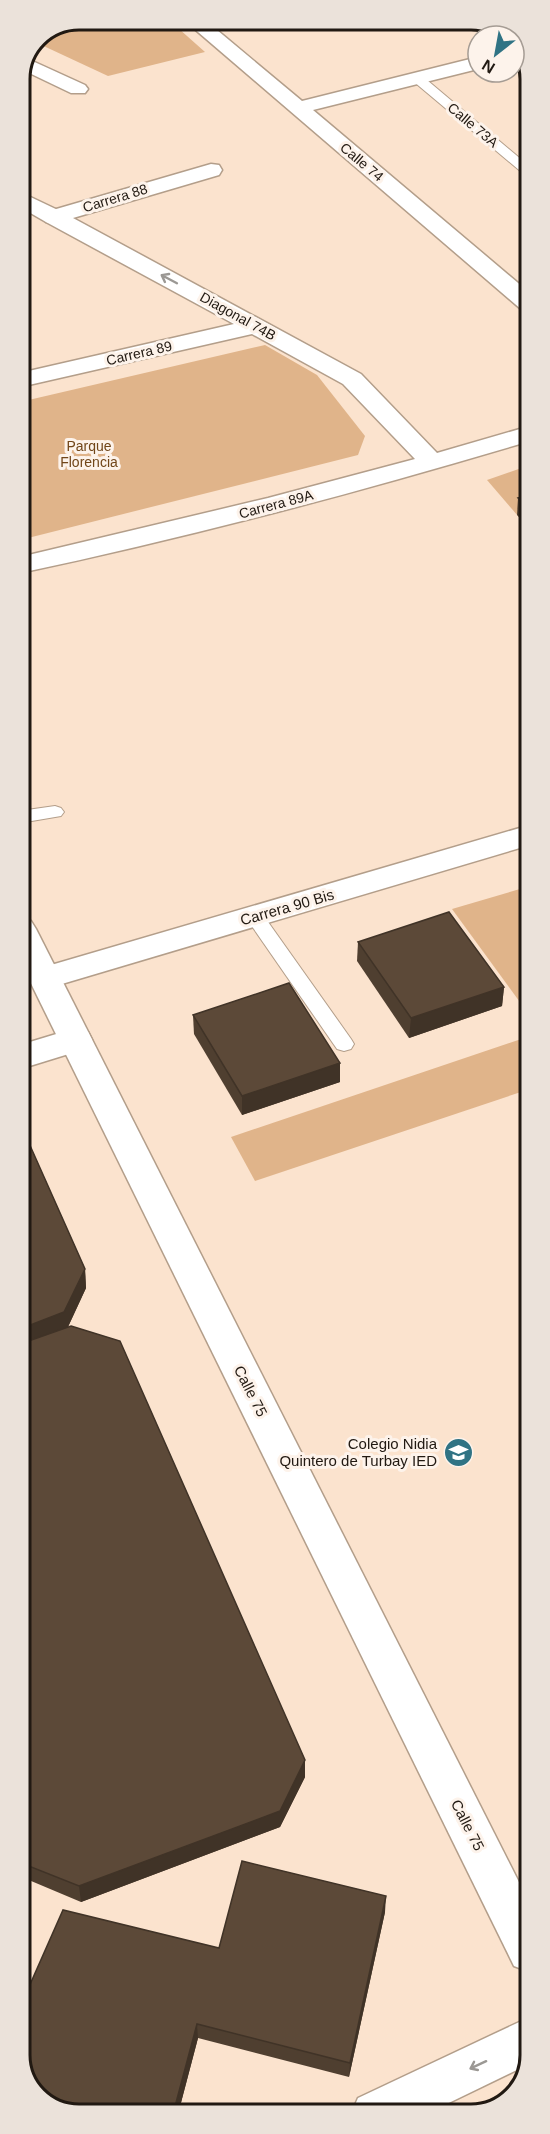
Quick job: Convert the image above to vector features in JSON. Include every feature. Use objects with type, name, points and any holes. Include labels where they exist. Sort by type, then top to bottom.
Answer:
[{"type":"street","name":"Calle 74","points":[[206,30],[520,297]]},
{"type":"street","points":[[298,108],[466,66]]},
{"type":"street","points":[[32,67],[78,89]]},
{"type":"street","name":"Carrera 88","points":[[30,222],[211,170]]},
{"type":"street","name":"Diagonal 74B","points":[[30,204],[352,379],[434,463]]},
{"type":"street","points":[[502,282],[520,277]]},
{"type":"street","name":"Carrera 89","points":[[30,378],[258,326]]},
{"type":"street","name":"Carrera 89A","points":[[30,563],[227,517],[434,463],[520,436]]},
{"type":"street","name":"Carrera 90 Bis","points":[[45,978],[520,838]]},
{"type":"street","name":"Calle 75","points":[[30,949],[520,1930]]},
{"type":"street","points":[[30,1054],[76,1040]]},
{"type":"street","points":[[395,2104],[520,2045]]},
{"type":"lane","name":"Calle 73A","points":[[417,78],[520,164]]},
{"type":"lane","points":[[30,816],[55,812]]},
{"type":"lane","points":[[255,917],[344,1044]]},
{"type":"green space","points":[[180,30],[205,52],[108,76],[43,46],[52,38],[69,31]]},
{"type":"green space","name":"Parque Florencia","points":[[265,345],[317,375],[365,436],[358,455],[30,537],[30,400]]},
{"type":"green space","points":[[520,468],[520,518],[487,480]]},
{"type":"green space","points":[[520,889],[520,1002],[452,909]]},
{"type":"green space","points":[[520,1039],[520,1092],[255,1181],[231,1137]]},
{"type":"building","points":[[449,912],[504,987],[411,1018],[358,942]]},
{"type":"building","points":[[289,983],[340,1063],[242,1096],[193,1015]]},
{"type":"building","points":[[30,1145],[85,1269],[64,1312],[30,1325]]},
{"type":"building","points":[[71,1326],[120,1341],[305,1760],[280,1811],[79,1886],[30,1867],[30,1340]]},
{"type":"building","points":[[242,1861],[386,1896],[350,2063],[197,2024],[176,2104],[76,2104],[52,2096],[42,2087],[31,2065],[30,1985],[63,1910],[219,1948]]},
{"type":"place","name":"Colegio Nidia Quintero de Turbay IED","points":[[458,1452]]}]
